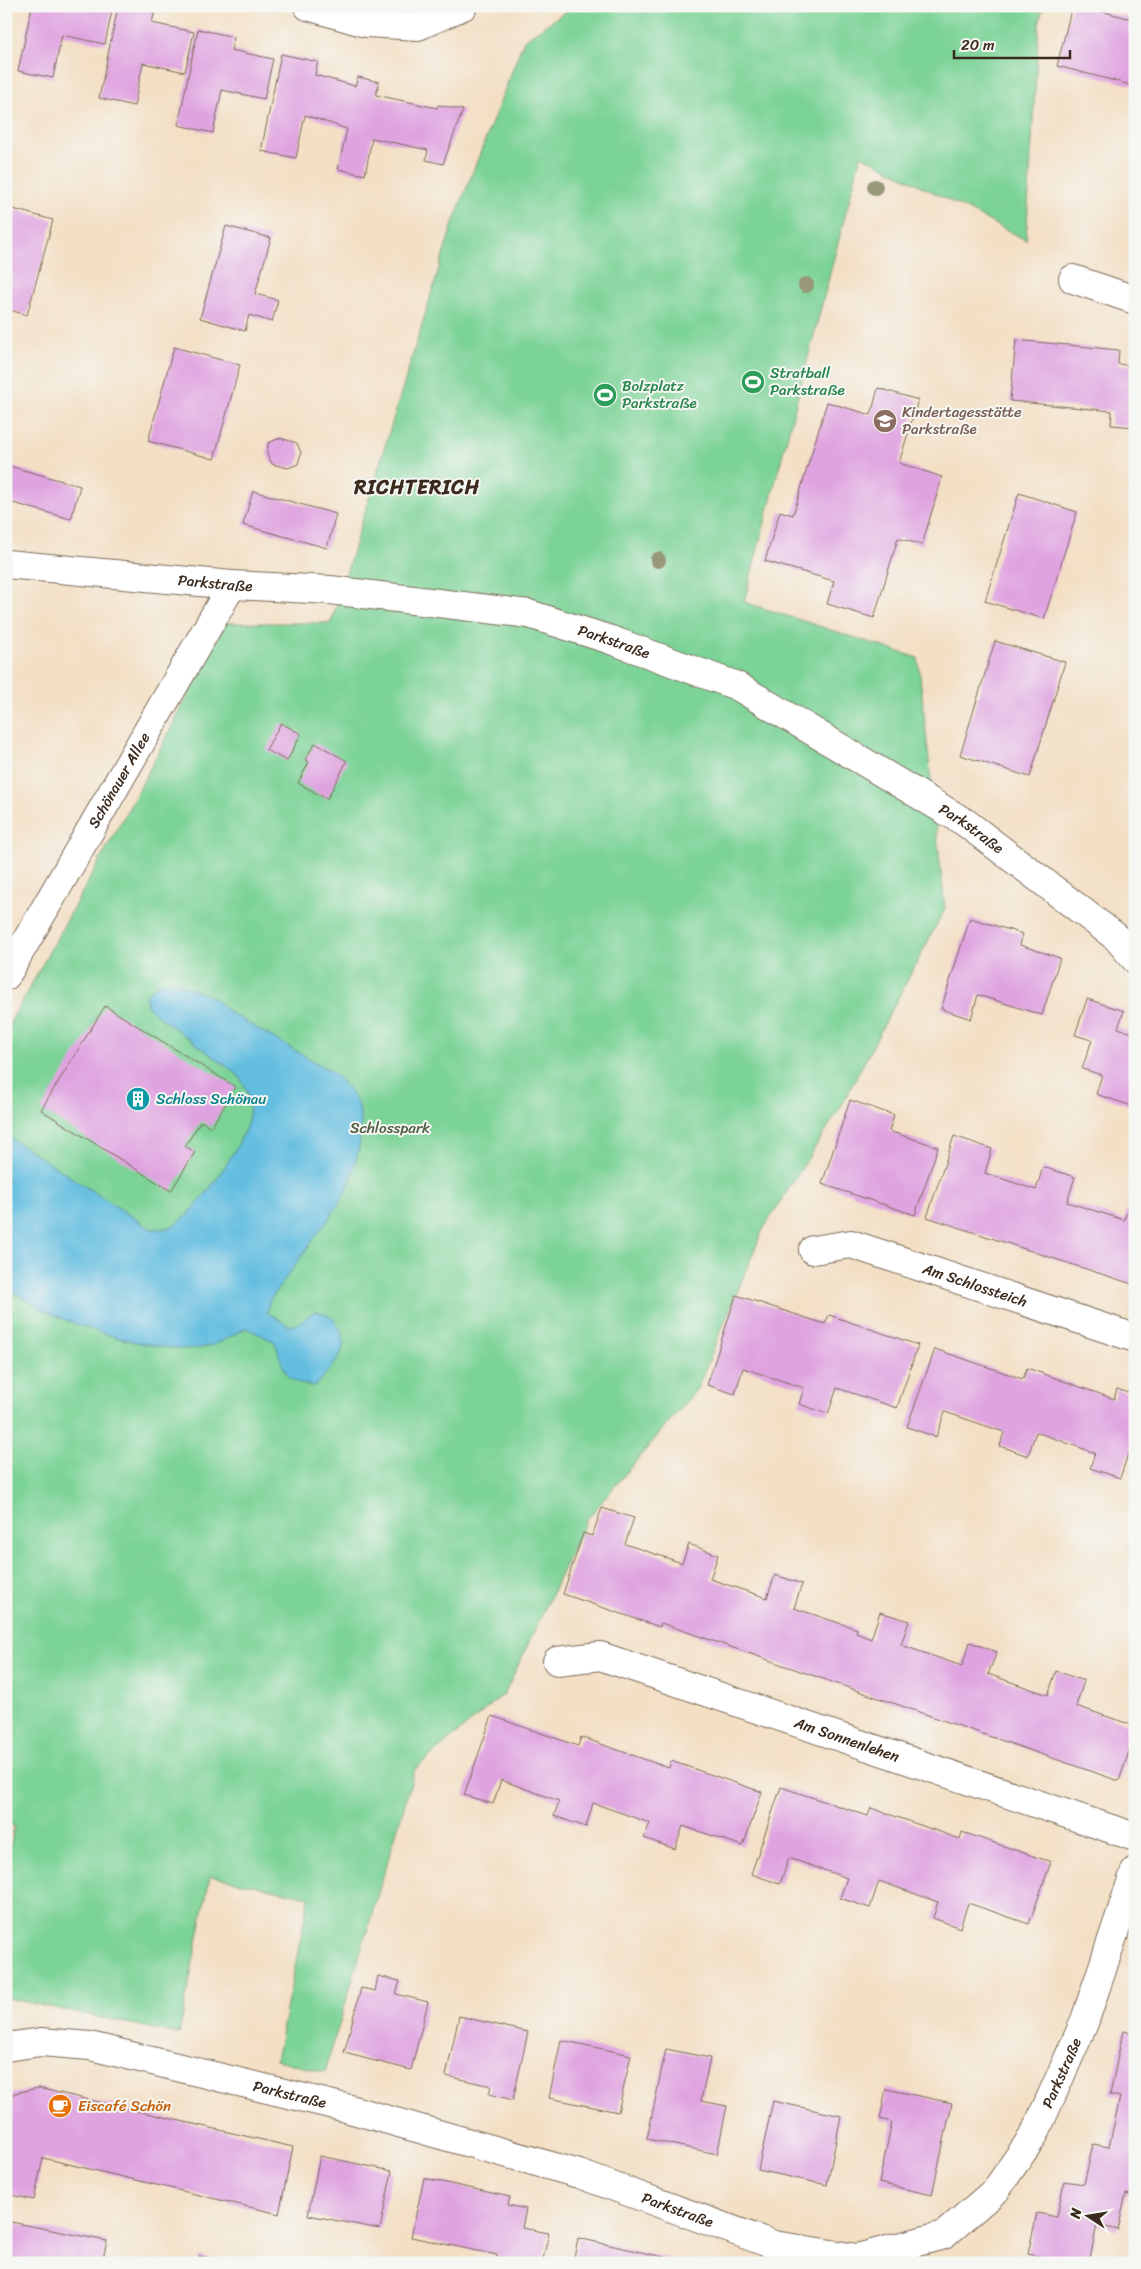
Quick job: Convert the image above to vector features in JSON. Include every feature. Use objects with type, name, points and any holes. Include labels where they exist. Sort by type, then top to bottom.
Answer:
[{"type":"street","points":[[308,6],[366,23],[418,26],[463,6]]},
{"type":"street","points":[[1073,279],[1135,300]]},
{"type":"street","name":"Parkstraße","points":[[6,564],[232,585],[330,590],[529,614],[610,640],[737,686],[966,823],[1116,937],[1135,959]]},
{"type":"street","name":"Schönauer Allee","points":[[6,976],[232,585]]},
{"type":"street","name":"Am Schlossteich","points":[[813,1250],[851,1244],[1135,1338]]},
{"type":"street","name":"Am Sonnenlehen","points":[[557,1661],[600,1656],[1135,1837]]},
{"type":"street","name":"Parkstraße","points":[[6,2047],[41,2042],[90,2046],[346,2108],[579,2174],[774,2245],[857,2258],[944,2236],[996,2190],[1034,2135],[1080,2032],[1135,1871]]},
{"type":"green space","name":"Schlosspark","points":[[574,6],[1043,6],[1039,24],[1026,240],[861,155],[744,602],[918,658],[945,909],[839,1110],[763,1229],[697,1389],[587,1519],[505,1693],[415,1769],[325,2072],[276,2060],[309,1897],[210,1876],[179,2034],[6,1998],[6,1872],[14,1826],[6,1825],[6,1030],[136,795],[226,623],[331,623],[453,223],[524,40]]},
{"type":"water","points":[[171,981],[212,997],[232,1014],[331,1071],[348,1088],[359,1106],[361,1122],[359,1147],[352,1177],[342,1200],[270,1300],[267,1312],[289,1326],[297,1324],[315,1311],[330,1317],[340,1329],[343,1337],[341,1352],[332,1367],[315,1386],[304,1385],[291,1378],[283,1367],[275,1342],[246,1328],[219,1343],[201,1348],[184,1349],[145,1344],[83,1327],[65,1320],[6,1288],[6,1135],[151,1229],[170,1227],[185,1217],[208,1191],[239,1142],[249,1116],[249,1104],[246,1089],[237,1074],[158,1016],[147,1005],[146,996],[151,990],[163,982]]},
{"type":"building","points":[[32,6],[113,6],[105,44],[62,35],[53,78],[18,71]]},
{"type":"building","points":[[118,6],[139,6],[155,10],[152,23],[194,32],[185,72],[143,63],[134,106],[99,98]]},
{"type":"building","points":[[1072,6],[1082,6],[1135,20],[1135,86],[1057,66]]},
{"type":"building","points":[[198,29],[234,37],[231,50],[273,59],[264,99],[222,90],[213,133],[178,125]]},
{"type":"building","points":[[281,54],[318,62],[315,75],[355,86],[358,77],[379,82],[376,95],[437,108],[438,105],[463,110],[443,164],[426,160],[428,150],[372,138],[365,175],[338,169],[347,129],[305,115],[296,158],[261,151]]},
{"type":"building","points":[[6,207],[53,220],[27,315],[6,309]]},
{"type":"building","points":[[226,226],[271,238],[255,294],[278,300],[272,322],[249,315],[245,331],[200,318]]},
{"type":"building","points":[[1135,229],[1135,249],[1129,248]]},
{"type":"building","points":[[1016,340],[1119,350],[1118,364],[1135,366],[1135,427],[1111,425],[1112,411],[1010,401]]},
{"type":"building","points":[[174,347],[240,365],[214,459],[148,441]]},
{"type":"building","points":[[878,388],[918,400],[899,463],[942,477],[922,545],[898,538],[874,618],[827,604],[834,581],[765,561],[780,511],[793,515],[827,402],[871,415]]},
{"type":"building","points":[[280,438],[297,443],[301,453],[298,464],[288,468],[272,464],[267,454],[268,443]]},
{"type":"building","points":[[6,465],[80,486],[71,519],[6,501]]},
{"type":"building","points":[[253,491],[336,514],[327,548],[243,525]]},
{"type":"building","points":[[1019,493],[1077,512],[1044,619],[985,601]]},
{"type":"building","points":[[995,641],[1065,662],[1030,777],[960,755]]},
{"type":"building","points":[[281,723],[301,734],[287,761],[266,750]]},
{"type":"building","points":[[315,743],[347,761],[327,799],[298,783],[309,762],[305,760]]},
{"type":"building","points":[[970,918],[1023,934],[1020,945],[1060,958],[1042,1015],[978,995],[971,1019],[941,1009]]},
{"type":"building","points":[[1087,999],[1124,1011],[1118,1028],[1135,1034],[1135,1107],[1096,1094],[1102,1075],[1082,1069],[1092,1040],[1075,1035]]},
{"type":"building","name":"Schloss Schönau","points":[[105,1006],[236,1087],[211,1127],[201,1121],[185,1146],[195,1152],[171,1191],[41,1110]]},
{"type":"building","points":[[850,1100],[894,1115],[889,1131],[938,1147],[915,1215],[822,1184]]},
{"type":"building","points":[[954,1136],[992,1149],[985,1173],[1036,1190],[1043,1167],[1075,1177],[1067,1202],[1124,1220],[1131,1197],[1135,1198],[1135,1285],[927,1217]]},
{"type":"building","points":[[736,1295],[825,1324],[829,1315],[918,1345],[897,1408],[837,1388],[828,1414],[799,1404],[804,1388],[743,1368],[735,1394],[707,1385]]},
{"type":"building","points":[[935,1349],[1023,1379],[1027,1368],[1114,1399],[1117,1389],[1135,1395],[1135,1456],[1128,1454],[1120,1478],[1090,1468],[1095,1453],[1036,1432],[1028,1456],[1000,1446],[1004,1432],[945,1412],[936,1437],[907,1427]]},
{"type":"building","points":[[602,1508],[634,1518],[625,1544],[682,1563],[689,1544],[718,1555],[710,1579],[767,1598],[775,1575],[802,1584],[794,1608],[857,1629],[856,1633],[871,1639],[880,1612],[909,1621],[901,1645],[962,1666],[970,1642],[997,1652],[988,1674],[1048,1695],[1056,1671],[1084,1681],[1076,1706],[1135,1726],[1135,1734],[1119,1781],[661,1623],[660,1627],[563,1594],[583,1533],[592,1536]]},
{"type":"building","points":[[492,1716],[578,1746],[581,1737],[669,1768],[671,1761],[762,1792],[743,1846],[683,1826],[675,1849],[644,1838],[650,1823],[593,1803],[586,1827],[554,1816],[559,1801],[501,1780],[493,1804],[464,1795]]},
{"type":"building","points":[[781,1787],[868,1816],[871,1808],[960,1839],[962,1832],[1051,1862],[1029,1924],[968,1903],[960,1928],[933,1918],[938,1902],[879,1881],[870,1908],[840,1898],[847,1878],[789,1858],[780,1884],[751,1874]]},
{"type":"building","points":[[378,1976],[400,1981],[396,1994],[428,2002],[411,2070],[344,2053],[361,1988],[375,1991]]},
{"type":"building","points":[[459,2016],[528,2032],[513,2100],[489,2094],[491,2086],[446,2076]]},
{"type":"building","points":[[1123,2031],[1135,2033],[1135,2196],[1126,2194],[1118,2230],[1097,2225],[1089,2263],[1044,2263],[1045,2258],[1028,2254],[1037,2213],[1057,2217],[1064,2181],[1084,2184],[1093,2144],[1109,2147],[1120,2097],[1110,2095]]},
{"type":"building","points":[[561,2040],[631,2055],[618,2112],[549,2098]]},
{"type":"building","points":[[666,2049],[710,2058],[701,2101],[727,2106],[717,2154],[647,2139]]},
{"type":"building","points":[[38,2088],[293,2147],[279,2214],[43,2158],[34,2200],[6,2194],[6,2099],[15,2093]]},
{"type":"building","points":[[886,2089],[952,2103],[932,2195],[879,2183],[892,2122],[880,2119]]},
{"type":"building","points":[[773,2101],[841,2116],[827,2185],[758,2170]]},
{"type":"building","points":[[320,2156],[392,2171],[380,2229],[308,2215]]},
{"type":"building","points":[[424,2178],[510,2197],[508,2205],[526,2209],[522,2228],[549,2233],[542,2263],[495,2263],[497,2255],[411,2237]]},
{"type":"building","points":[[6,2221],[107,2241],[102,2263],[6,2263]]},
{"type":"building","points":[[578,2238],[686,2262],[686,2263],[573,2263]]},
{"type":"building","points":[[200,2256],[224,2262],[224,2263],[198,2263]]},
{"type":"place","name":"Stratball Parkstraße","points":[[753,382]]},
{"type":"place","name":"Bolzplatz Parkstraße","points":[[605,395]]},
{"type":"place","name":"Kindertagesstätte Parkstraße","points":[[885,421]]},
{"type":"place","name":"Schloss Schönau","points":[[138,1099]]},
{"type":"place","name":"Eiscafé Schön","points":[[60,2106]]},
{"type":"district","name":"RICHTERICH","points":[[417,487]]}]
